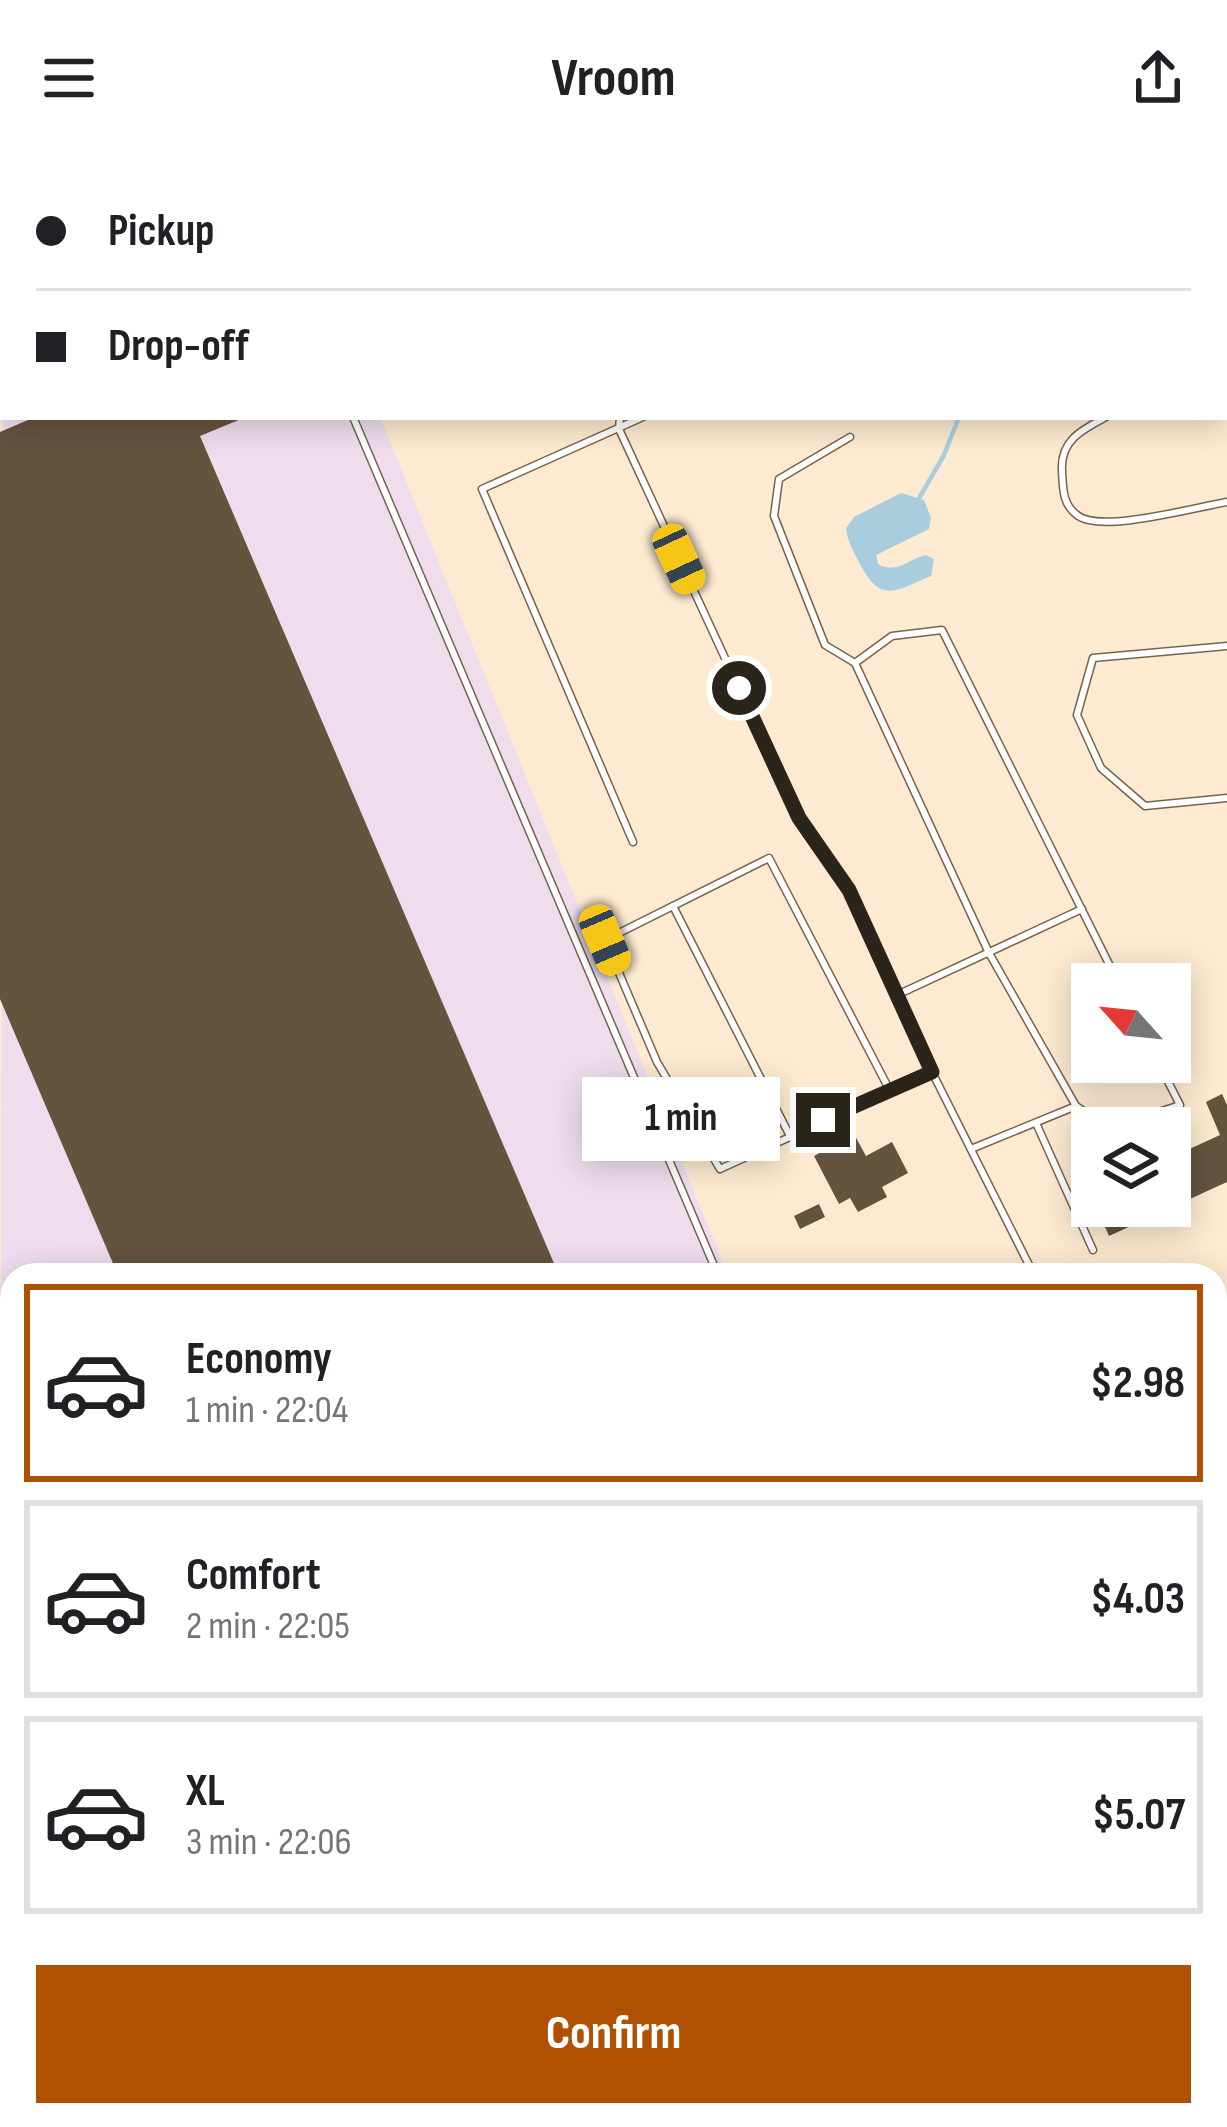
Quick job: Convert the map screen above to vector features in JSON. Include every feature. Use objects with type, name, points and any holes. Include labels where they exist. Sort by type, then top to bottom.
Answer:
[{"type":"lane","points":[[353,420],[713,1263]]},
{"type":"lane","points":[[620,420],[619,429],[799,818],[849,890],[932,1072],[1028,1263]]},
{"type":"lane","points":[[633,842],[482,489],[637,420]]},
{"type":"lane","points":[[1101,420],[1071,437],[1061,460],[1064,498],[1077,516],[1100,524],[1227,502]]},
{"type":"lane","points":[[850,437],[779,479],[774,516],[825,645],[855,663],[989,953],[1076,1106],[1110,1128],[1180,1105],[1169,1083]]},
{"type":"lane","points":[[855,663],[892,636],[942,630],[1109,963]]},
{"type":"lane","points":[[1227,646],[1093,658],[1077,715],[1100,768],[1145,806],[1227,798]]},
{"type":"lane","points":[[889,1089],[769,858],[605,940],[657,1062],[720,1169],[932,1072]]},
{"type":"lane","points":[[673,906],[790,1136]]},
{"type":"lane","points":[[897,995],[1082,909]]},
{"type":"lane","points":[[971,1149],[1076,1106]]},
{"type":"lane","points":[[1036,1123],[1093,1250]]},
{"type":"shaded area","points":[[3,420],[381,420],[723,1263],[1,1263]]},
{"type":"water","points":[[901,493],[924,500],[931,518],[929,529],[876,555],[878,564],[891,568],[926,555],[934,559],[931,576],[890,591],[868,577],[846,528],[854,517]]},
{"type":"building","points":[[28,420],[239,420],[200,436],[554,1263],[113,1263],[0,999],[0,432]]},
{"type":"building","points":[[1222,1094],[1227,1105],[1227,1182],[1191,1198],[1191,1148],[1220,1135],[1206,1102]]},
{"type":"building","points":[[854,1134],[866,1156],[892,1142],[908,1173],[882,1187],[887,1197],[858,1212],[850,1198],[839,1204],[814,1156]]},
{"type":"building","points":[[819,1204],[825,1217],[800,1229],[794,1216]]},
{"type":"building","points":[[1105,1227],[1129,1227],[1109,1236]]},
{"type":"waterway","points":[[918,500],[958,420]]},
{"type":"route","points":[[739,688],[799,818],[849,890],[932,1072],[823,1120]]}]
